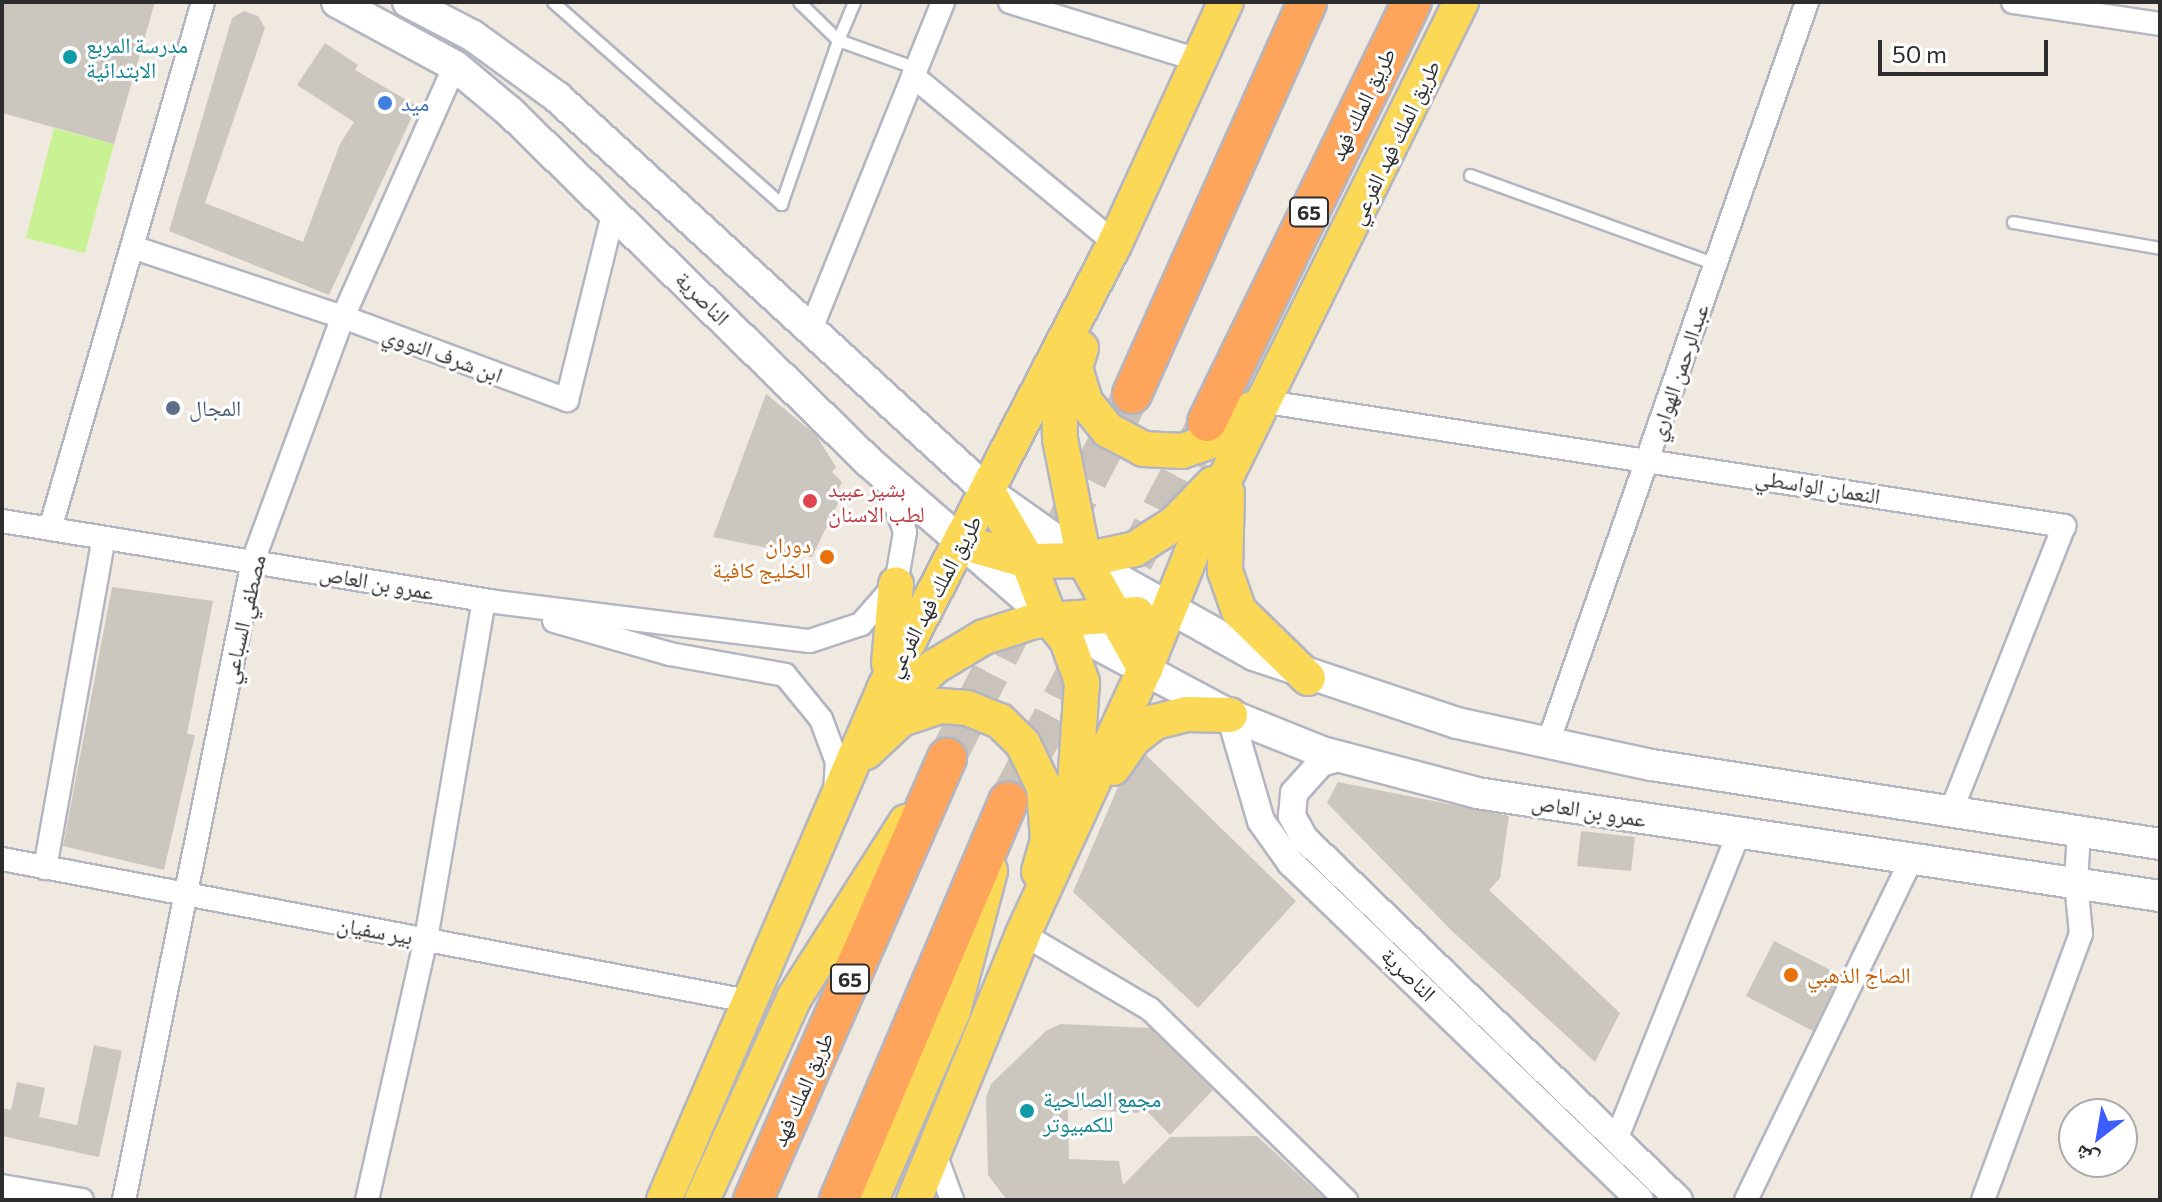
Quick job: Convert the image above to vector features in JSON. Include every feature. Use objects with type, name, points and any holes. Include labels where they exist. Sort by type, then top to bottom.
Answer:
[{"type":"highway","points":[[1132,394],[1307,2]]},
{"type":"highway","name":"طريق الملك فهد","points":[[1207,422],[1412,2]]},
{"type":"highway","name":"طريق الملك فهد","points":[[753,1200],[947,758]]},
{"type":"highway","points":[[839,1200],[1008,801]]},
{"type":"main road","name":"الناصرية","points":[[337,2],[455,66],[614,210],[869,462],[1050,619]]},
{"type":"main road","points":[[408,2],[440,8],[557,97],[988,492],[1084,560],[1169,611],[1308,678],[1457,723],[1652,765],[2160,844]]},
{"type":"main road","name":"طريق الملك فهد الفرعي","points":[[664,1200],[885,687],[1110,253],[1226,2]]},
{"type":"main road","name":"طريق الملك فهد الفرعي","points":[[914,1200],[1023,934],[1145,669],[1230,469],[1285,367],[1461,2]]},
{"type":"main road","points":[[1110,253],[1075,368],[1086,403],[1108,430],[1143,449],[1182,451],[1226,436],[1285,367]]},
{"type":"main road","points":[[1087,295],[1059,377],[1060,439],[1084,560],[1145,669]]},
{"type":"main road","points":[[961,542],[1028,561],[1084,560],[1135,549],[1174,524],[1230,469]]},
{"type":"main road","points":[[1230,469],[1223,529],[1230,589],[1239,611],[1308,678]]},
{"type":"main road","points":[[988,492],[1028,561],[1050,619],[1067,640],[1082,682],[1069,836]]},
{"type":"main road","points":[[885,687],[896,584]]},
{"type":"main road","points":[[867,733],[934,667],[984,637],[1050,619],[1169,611]]},
{"type":"main road","name":"عمرو بن العاص","points":[[1050,619],[1230,715],[1343,757],[1477,793],[2160,896]]},
{"type":"main road","points":[[834,807],[872,741],[901,719],[940,706],[967,708],[1000,721],[1023,744],[1044,787],[1048,840],[1023,934]]},
{"type":"main road","points":[[1069,836],[1133,739],[1155,722],[1187,714],[1230,715]]},
{"type":"main road","points":[[702,1200],[794,998],[947,758]]},
{"type":"main road","points":[[871,1200],[953,1011],[1008,801]]},
{"type":"street","points":[[50,529],[203,2]]},
{"type":"street","points":[[811,329],[943,2]]},
{"type":"street","points":[[1010,2],[1198,60]]},
{"type":"street","name":"عبدالرحمن الهواري","points":[[1548,743],[1807,2]]},
{"type":"street","points":[[2013,2],[2160,24]]},
{"type":"street","name":"مصطفي السباعي","points":[[124,1200],[253,561],[343,317],[455,66]]},
{"type":"street","points":[[915,72],[1110,253]]},
{"type":"street","name":"ابن شرف النووي","points":[[132,247],[343,317],[567,400],[614,210]]},
{"type":"street","name":"النعمان الواسطي","points":[[1267,402],[1648,457],[2064,526],[1951,811]]},
{"type":"street","points":[[869,462],[900,506],[904,559],[896,584]]},
{"type":"street","name":"عمرو بن العاص","points":[[2,521],[486,601],[810,641],[837,635],[861,624],[896,584]]},
{"type":"street","points":[[45,868],[104,538]]},
{"type":"street","points":[[367,1200],[426,939],[486,601],[670,654],[785,675],[821,719],[837,762],[834,807]]},
{"type":"street","name":"الناصرية","points":[[1230,715],[1261,821],[1291,863],[1639,1200]]},
{"type":"street","name":"الناصرية","points":[[1343,757],[1321,763],[1294,793],[1292,816],[1304,838],[1679,1200]]},
{"type":"street","points":[[1983,1200],[2081,934],[2076,883],[2079,831]]},
{"type":"street","points":[[1616,1140],[1739,833]]},
{"type":"street","name":"بير سفيان","points":[[2,859],[184,898],[426,939],[748,1001]]},
{"type":"street","points":[[1746,1200],[1911,860]]},
{"type":"street","points":[[1023,934],[1150,1009],[1346,1200]]},
{"type":"street","points":[[934,1151],[952,1200]]},
{"type":"street","points":[[1639,1200],[1657,1179]]},
{"type":"street","points":[[2,1186],[82,1200]]},
{"type":"lane","points":[[553,2],[781,204],[854,2]]},
{"type":"lane","points":[[799,2],[838,40],[915,72]]},
{"type":"lane","points":[[1470,175],[1716,264]]},
{"type":"lane","points":[[2013,222],[2160,248]]},
{"type":"green space","points":[[54,128],[114,144],[85,253],[26,238]]},
{"type":"building","name":"مدرسة المربع الابتدائية","points":[[2,2],[155,2],[114,144],[2,113]]},
{"type":"building","points":[[244,11],[258,16],[265,28],[205,203],[303,242],[340,144],[354,122],[297,85],[325,43],[358,65],[355,70],[417,106],[329,295],[169,231],[232,18]]},
{"type":"building","points":[[766,394],[816,435],[836,467],[832,472],[842,482],[838,490],[843,493],[812,557],[713,537]]},
{"type":"building","points":[[112,587],[213,601],[187,734],[195,735],[164,870],[63,846]]},
{"type":"building","points":[[1146,755],[1296,901],[1198,1008],[1073,892],[1118,787]]},
{"type":"building","points":[[1338,782],[1509,816],[1500,878],[1489,890],[1620,1013],[1595,1062],[1451,930],[1327,803]]},
{"type":"building","points":[[1581,831],[1635,837],[1631,871],[1577,866]]},
{"type":"building","points":[[1774,941],[1840,975],[1813,1031],[1746,996]]},
{"type":"building","name":"مجمع الصالحية للكمبيوتر","points":[[1061,1024],[1150,1028],[1213,1090],[1170,1135],[1144,1108],[1138,1113],[1068,1109],[1069,1159],[1119,1161],[1123,1185],[1170,1137],[1257,1136],[1326,1200],[1007,1200],[988,1175],[986,1097],[991,1084],[1047,1030]]},
{"type":"building","points":[[94,1045],[122,1051],[99,1157],[2,1136],[2,1108],[11,1110],[17,1082],[45,1088],[39,1117],[77,1125]]},
{"type":"tunnel","points":[[1062,530],[1132,394]]},
{"type":"tunnel","points":[[1134,561],[1206,424]]},
{"type":"tunnel","points":[[947,758],[1026,603]]},
{"type":"tunnel","points":[[1008,801],[1089,647]]},
{"type":"place","name":"مدرسة المربع الابتدائية","points":[[70,57]]},
{"type":"place","name":"ميد","points":[[385,103]]},
{"type":"place","name":"المجال","points":[[173,408]]},
{"type":"place","name":"بشير عبيد لطب الاسنان","points":[[810,501]]},
{"type":"place","name":"دوران الخليج كافية","points":[[827,557]]},
{"type":"place","name":"الصاج الذهبي","points":[[1791,975]]},
{"type":"place","name":"مجمع الصالحية للكمبيوتر","points":[[1027,1111]]}]
